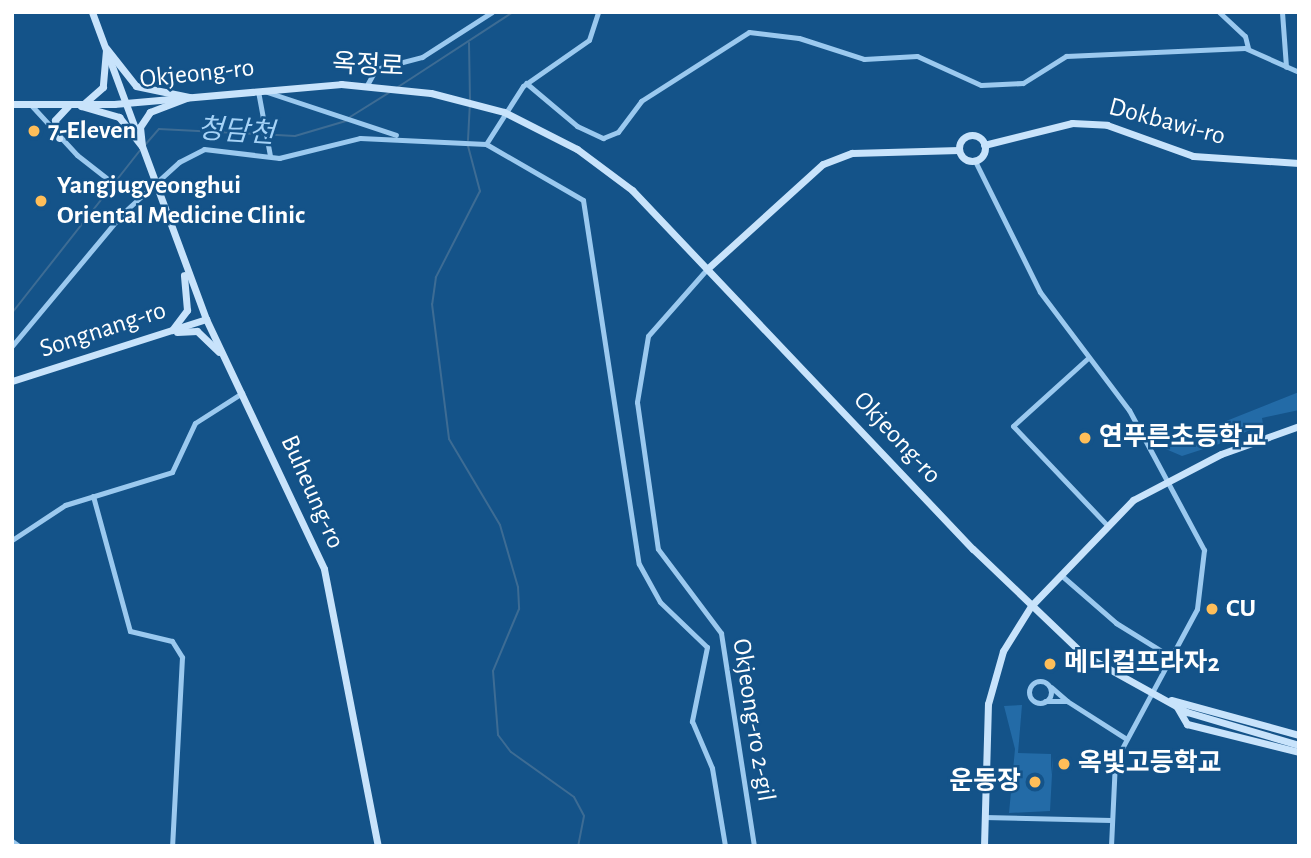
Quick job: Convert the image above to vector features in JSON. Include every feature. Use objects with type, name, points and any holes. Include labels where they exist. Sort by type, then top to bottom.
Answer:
[{"type":"main road","points":[[92,12],[142,146]]},
{"type":"main road","points":[[106,48],[136,86],[189,97]]},
{"type":"main road","points":[[82,106],[103,87],[106,48]]},
{"type":"main road","name":"옥정로","points":[[260,90],[370,85],[461,100],[500,111]]},
{"type":"main road","name":"Okjeong-ro","points":[[126,102],[260,90]]},
{"type":"main road","points":[[142,146],[140,127],[150,112],[189,97]]},
{"type":"main road","points":[[12,104],[82,106],[126,102]]},
{"type":"main road","points":[[59,138],[55,120],[68,106]]},
{"type":"main road","points":[[82,106],[119,117],[142,146]]},
{"type":"main road","name":"Okjeong-ro","points":[[500,111],[577,149],[632,190],[1031,606],[1084,655],[1150,695],[1176,706],[1299,745]]},
{"type":"main road","name":"Dokbawi-ro","points":[[959,150],[967,136],[984,145],[1072,123],[1107,125],[1193,156],[1299,163]]},
{"type":"main road","points":[[707,269],[823,164],[852,153],[959,150],[975,161],[984,145]]},
{"type":"main road","name":"Buheung-ro","points":[[142,146],[182,261],[206,319],[305,518],[331,590],[378,846]]},
{"type":"main road","points":[[172,330],[187,310],[182,261]]},
{"type":"main road","name":"Songnang-ro","points":[[12,381],[206,319]]},
{"type":"main road","points":[[149,337],[197,331],[226,359]]},
{"type":"main road","points":[[985,846],[991,687],[1007,644],[1031,606],[1107,525],[1171,478],[1299,426]]},
{"type":"main road","points":[[1160,698],[1299,735]]},
{"type":"main road","points":[[1176,706],[1187,724],[1299,752]]},
{"type":"street","points":[[370,85],[376,69],[422,57],[492,12]]},
{"type":"street","points":[[484,144],[500,111],[526,83],[589,40],[598,12]]},
{"type":"street","points":[[1219,12],[1243,34],[1248,48]]},
{"type":"street","points":[[1282,12],[1286,67]]},
{"type":"street","points":[[526,83],[587,133],[608,137],[637,104],[707,54],[759,32],[864,60],[920,57],[981,86],[1017,85],[1066,57],[1248,48],[1299,72]]},
{"type":"street","points":[[269,153],[260,90],[404,138]]},
{"type":"street","points":[[31,105],[59,138],[123,191]]},
{"type":"street","points":[[12,346],[80,260],[155,184],[204,149],[269,153],[360,138],[404,138],[484,144],[583,200],[639,564],[660,602],[707,648],[692,720],[712,768],[725,846]]},
{"type":"street","points":[[975,161],[1017,252],[1171,478],[1198,528],[1205,572],[1198,609],[1125,738],[1113,768],[1111,846]]},
{"type":"street","name":"Okjeong-ro 2-gil","points":[[707,269],[648,336],[637,402],[658,550],[721,633],[754,846]]},
{"type":"street","points":[[1088,358],[1013,426],[1107,525]]},
{"type":"street","points":[[12,540],[65,505],[173,472],[195,423],[242,393]]},
{"type":"street","points":[[93,496],[130,631],[172,641],[181,657],[172,846]]},
{"type":"street","points":[[1061,575],[1116,623],[1171,657]]},
{"type":"street","points":[[1067,701],[1042,702],[1032,698],[1030,688],[1039,681],[1048,684],[1067,701],[1125,738]]},
{"type":"street","points":[[1042,702],[1051,694],[1048,684]]},
{"type":"street","points":[[984,817],[1111,820]]},
{"type":"street","points":[[12,841],[19,846]]},
{"type":"shaded area","points":[[1299,392],[1299,410],[1262,418],[1263,424],[1222,443],[1182,456],[1161,447]]},
{"type":"shaded area","name":"운동장","points":[[1022,705],[1018,753],[1051,754],[1051,775],[1053,756],[1050,811],[1009,813],[1015,749],[1004,706]]},
{"type":"waterway","name":"청담천","points":[[398,87],[513,12]]},
{"type":"waterway","points":[[469,43],[470,102]]},
{"type":"waterway","name":"청담천","points":[[350,117],[390,92]]},
{"type":"waterway","points":[[468,140],[470,107]]},
{"type":"waterway","name":"청담천","points":[[145,145],[159,129],[295,136],[346,121]]},
{"type":"waterway","points":[[468,146],[480,191],[436,277],[432,304],[449,439],[500,525],[518,587],[519,609],[493,671],[498,735],[511,752],[574,797],[584,816],[578,846]]},
{"type":"waterway","name":"청담천","points":[[12,313],[141,149]]},
{"type":"place","name":"7-Eleven","points":[[34,131]]},
{"type":"place","name":"Yangjugyeonghui Oriental Medicine Clinic","points":[[41,201]]},
{"type":"place","name":"연푸른초등학교","points":[[1085,438]]},
{"type":"place","name":"CU","points":[[1212,609]]},
{"type":"place","name":"메디컬프라자2","points":[[1050,664]]},
{"type":"place","name":"옥빛고등학교","points":[[1064,764]]},
{"type":"place","name":"운동장","points":[[1035,782]]}]
